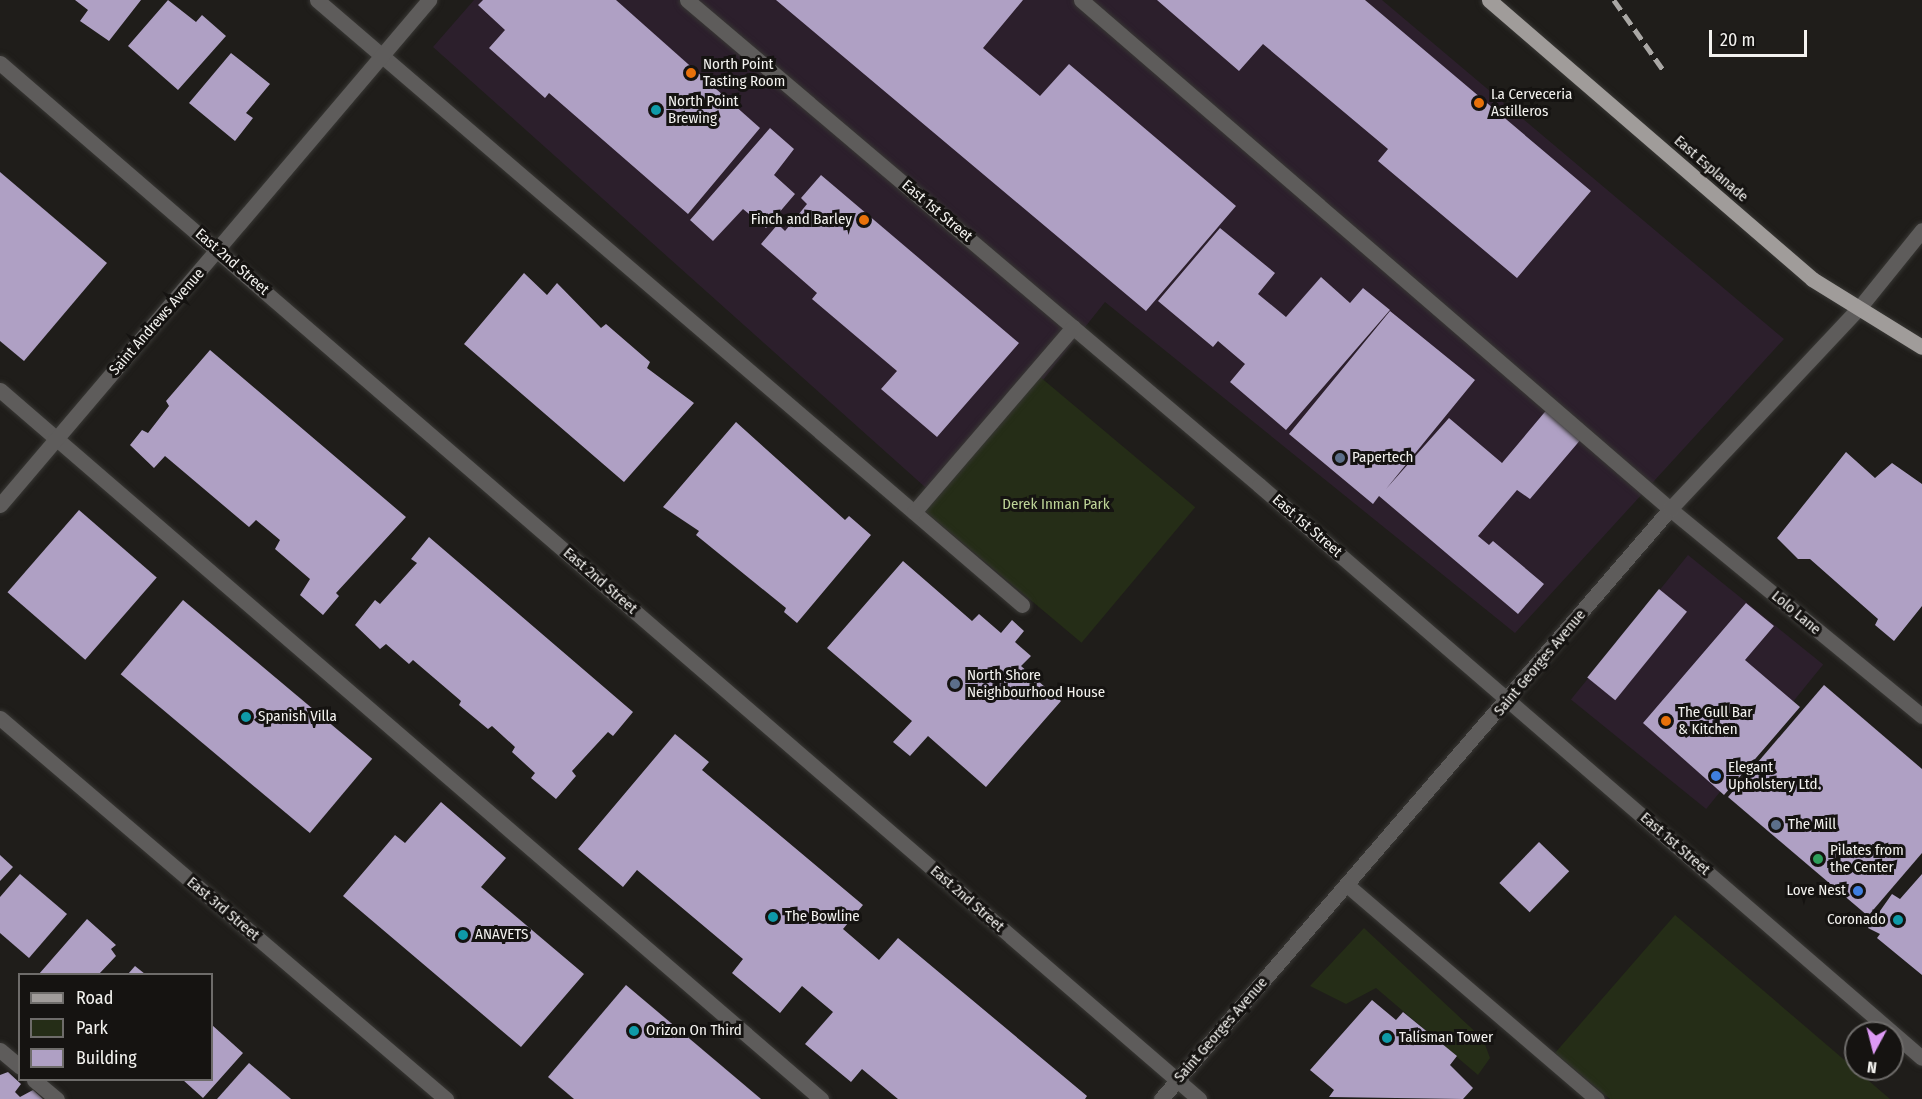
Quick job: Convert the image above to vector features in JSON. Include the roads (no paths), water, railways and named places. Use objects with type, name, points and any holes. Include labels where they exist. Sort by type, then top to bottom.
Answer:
[{"type":"main road","name":"East Esplanade","points":[[1489,0],[1812,279],[1922,347]]},
{"type":"street","points":[[316,0],[1022,605]]},
{"type":"street","name":"Saint Andrews Avenue","points":[[0,505],[429,0]]},
{"type":"street","name":"East 1st Street","points":[[687,0],[1509,700],[1922,1058]]},
{"type":"street","name":"Lolo Lane","points":[[1081,0],[1670,509],[1922,716]]},
{"type":"street","name":"East 2nd Street","points":[[0,63],[1199,1099]]},
{"type":"street","name":"Saint Georges Avenue","points":[[1161,1099],[1509,700],[1670,509],[1859,308],[1922,230]]},
{"type":"street","points":[[914,512],[1073,327]]},
{"type":"street","points":[[0,390],[821,1099]]},
{"type":"street","name":"East 3rd Street","points":[[0,718],[446,1099]]},
{"type":"street","points":[[1347,885],[1597,1099]]},
{"type":"street","points":[[0,1050],[18,1065]]},
{"type":"street","points":[[35,1081],[57,1099]]},
{"type":"railway","points":[[1614,0],[1664,71]]},
{"type":"place","name":"North Point Tasting Room","points":[[691,73]]},
{"type":"place","name":"La Cerveceria Astilleros","points":[[1479,103]]},
{"type":"place","name":"North Point Brewing","points":[[656,110]]},
{"type":"place","name":"Finch and Barley","points":[[864,220]]},
{"type":"place","name":"Papertech","points":[[1340,458]]},
{"type":"place","name":"North Shore Neighbourhood House","points":[[955,684]]},
{"type":"place","name":"Spanish Villa","points":[[246,717]]},
{"type":"place","name":"The Gull Bar & Kitchen","points":[[1666,721]]},
{"type":"place","name":"Elegant Upholstery Ltd.","points":[[1716,776]]},
{"type":"place","name":"The Mill","points":[[1776,825]]},
{"type":"place","name":"Pilates from the Center","points":[[1818,859]]},
{"type":"place","name":"Love Nest","points":[[1858,891]]},
{"type":"place","name":"The Bowline","points":[[773,917]]},
{"type":"place","name":"Coronado","points":[[1898,920]]},
{"type":"place","name":"ANAVETS","points":[[463,935]]},
{"type":"place","name":"Orizon On Third","points":[[634,1031]]},
{"type":"place","name":"Talisman Tower","points":[[1387,1038]]},
{"type":"park label","name":"Derek Inman Park","points":[[1056,505]]}]
